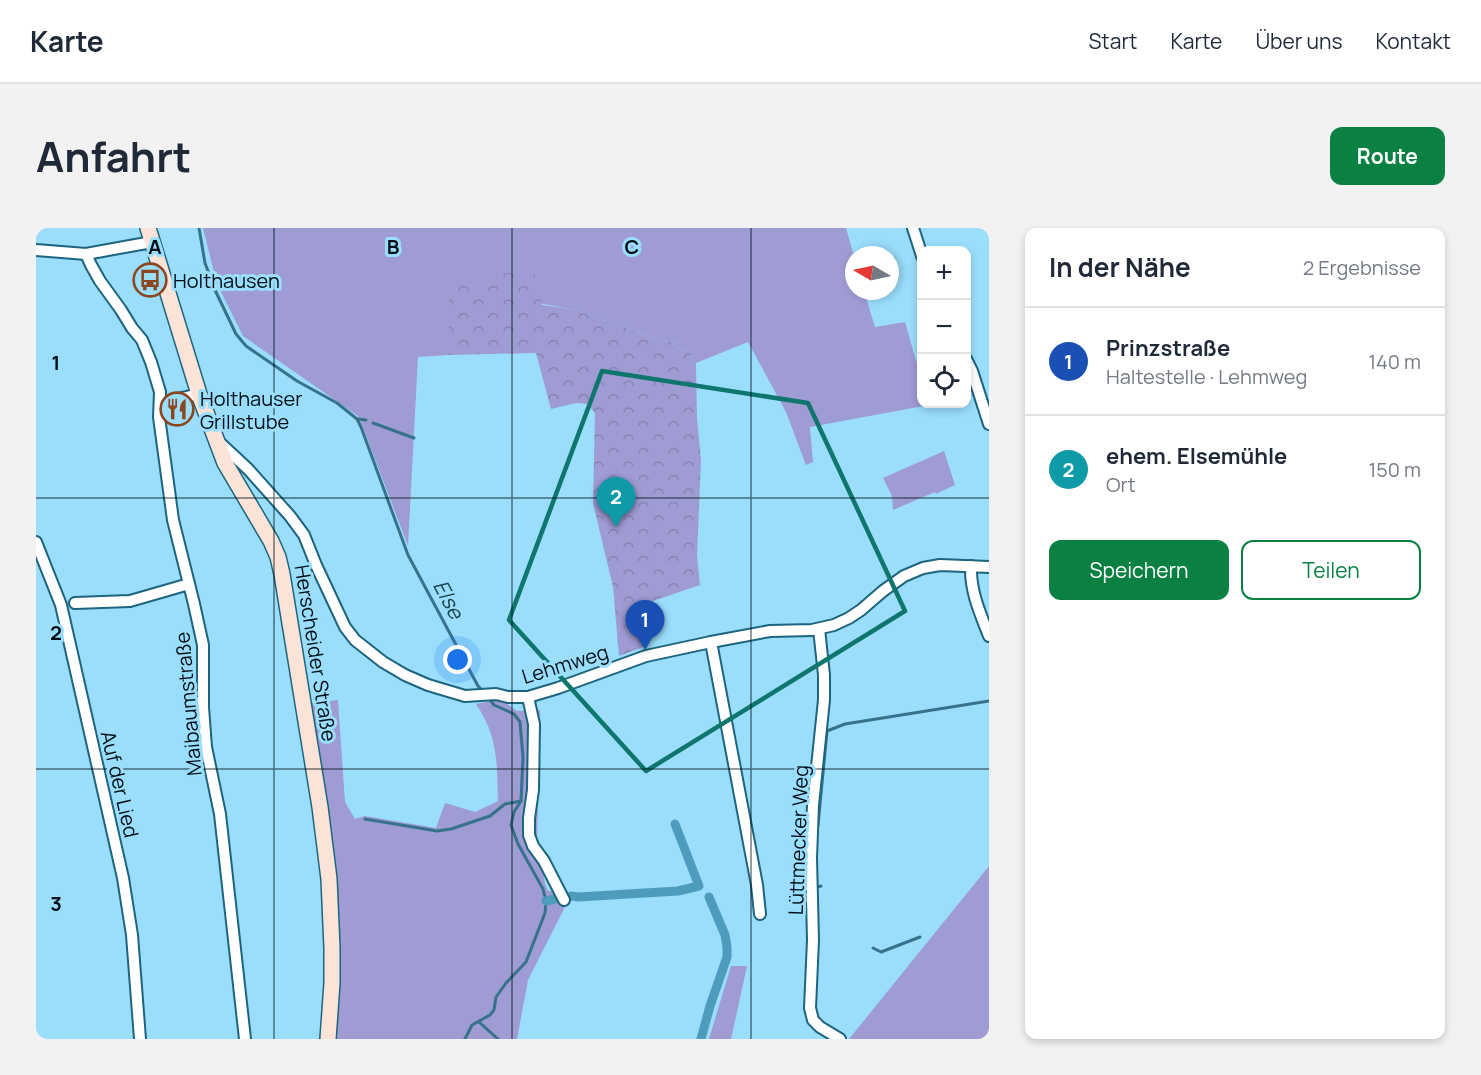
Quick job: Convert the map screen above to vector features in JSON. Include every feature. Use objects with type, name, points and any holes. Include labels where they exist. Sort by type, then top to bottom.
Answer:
[{"type":"main road","name":"Herscheider Straße","points":[[150,235],[199,394],[229,472],[271,541],[282,574],[320,807],[329,879],[332,983],[328,1039]]},
{"type":"street","points":[[913,228],[918,246]]},
{"type":"street","points":[[36,250],[87,254],[150,235]]},
{"type":"street","name":"Maibaumstraße","points":[[87,254],[90,265],[100,281],[142,340],[160,392],[159,417],[173,520],[203,645],[203,707],[206,747],[220,814],[245,1039]]},
{"type":"street","points":[[971,368],[989,424]]},
{"type":"street","points":[[160,403],[199,394]]},
{"type":"street","name":"Lehmweg","points":[[217,439],[248,469],[304,535],[345,627],[355,640],[383,662],[405,675],[458,694],[528,697],[646,656],[770,631],[815,629],[834,625],[849,618],[914,571],[940,565],[989,567]]},
{"type":"street","name":"Auf der Lied","points":[[36,542],[61,605],[123,879],[132,935],[140,1039]]},
{"type":"street","points":[[971,566],[970,577],[975,599],[989,636]]},
{"type":"street","points":[[75,603],[130,601],[189,584]]},
{"type":"street","name":"Lüttmecker Weg","points":[[815,629],[824,675],[824,700],[813,805],[811,858],[813,940],[810,1008],[813,1020],[820,1028],[840,1039]]},
{"type":"street","points":[[711,642],[757,885],[760,914]]},
{"type":"street","points":[[528,697],[534,724],[533,790],[529,835],[564,900]]},
{"type":"highlighted area","points":[[602,371],[808,403],[905,611],[646,771],[509,620]]},
{"type":"green space","points":[[203,228],[846,228],[851,246],[845,246],[845,300],[867,300],[875,327],[905,322],[917,364],[917,407],[810,427],[813,462],[806,465],[786,412],[748,342],[696,363],[688,351],[677,348],[678,344],[572,309],[449,288],[449,355],[418,357],[408,546],[358,416],[243,336],[217,284]]},
{"type":"green space","points":[[533,267],[542,305],[572,309],[678,344],[677,348],[688,351],[696,363],[697,418],[701,460],[697,555],[700,585],[650,602],[646,646],[619,656],[613,587],[593,503],[595,413],[587,404],[576,403],[551,409],[536,353],[449,355],[449,287]]},
{"type":"green space","points":[[944,451],[955,485],[893,510],[892,496],[883,478]]},
{"type":"green space","points":[[500,699],[517,711],[540,710],[537,841],[548,891],[552,891],[565,907],[528,980],[517,1039],[333,1039],[338,902],[311,703],[338,700],[345,802],[355,819],[365,816],[436,828],[445,803],[475,812],[498,801],[495,750],[489,727],[476,704]]},
{"type":"green space","points":[[989,866],[989,1039],[849,1039]]},
{"type":"green space","points":[[731,966],[747,966],[731,1039],[709,1039]]},
{"type":"waterway","name":"Else","points":[[199,228],[205,263],[236,334],[246,346],[297,381],[337,403],[357,419],[408,555],[478,686],[484,692]]},
{"type":"waterway","name":"Else","points":[[357,419],[366,420]]},
{"type":"waterway","points":[[373,423],[414,438]]},
{"type":"waterway","name":"Else","points":[[465,1039],[472,1025],[490,1015],[494,1010],[496,997],[526,962],[545,913],[546,901],[543,889],[518,844],[511,825],[514,812],[521,801],[523,757],[520,722],[514,714],[494,705],[488,697]]},
{"type":"waterway","points":[[818,825],[827,731],[845,724],[989,701]]},
{"type":"waterway","points":[[365,819],[437,831],[451,829],[490,816],[505,804],[521,801]]},
{"type":"waterway","points":[[571,896],[678,891],[699,886],[675,824]]},
{"type":"waterway","points":[[817,887],[821,886]]},
{"type":"waterway","points":[[701,1039],[727,957],[725,935],[709,897]]},
{"type":"waterway","points":[[546,901],[555,899]]},
{"type":"waterway","points":[[873,948],[881,952],[920,937]]},
{"type":"waterway","points":[[479,1022],[498,1039]]},
{"type":"place","name":"Holthausen","points":[[150,280]]},
{"type":"place","name":"Holthauser Grillstube","points":[[177,409]]},
{"type":"place","name":"ehem. Elsemühle","points":[[616,527]]},
{"type":"place","name":"Prinzstraße","points":[[645,650]]}]
